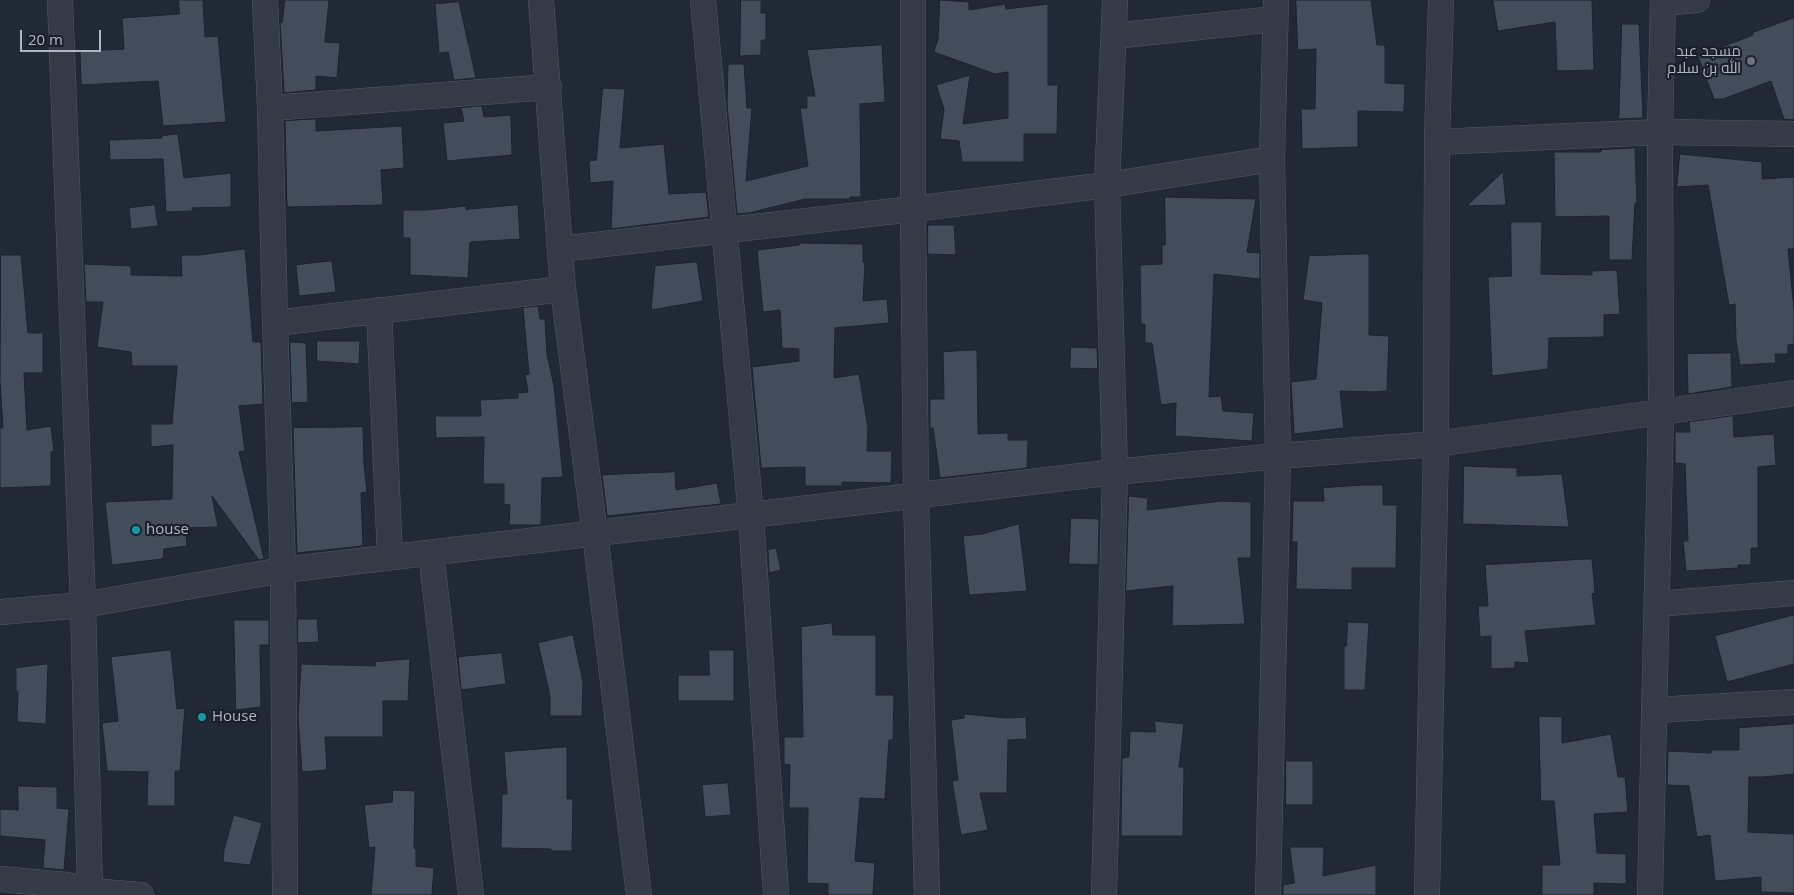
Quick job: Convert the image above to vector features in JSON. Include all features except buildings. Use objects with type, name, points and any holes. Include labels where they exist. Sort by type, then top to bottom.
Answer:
[{"type":"street","points":[[60,0],[83,605],[75,890]]},
{"type":"street","points":[[265,0],[270,108],[283,570],[285,895]]},
{"type":"street","points":[[541,0],[564,289],[596,534],[639,895]]},
{"type":"street","points":[[703,0],[751,516],[776,895]]},
{"type":"street","points":[[914,0],[913,210],[916,497],[927,895]]},
{"type":"street","points":[[1104,895],[1115,472],[1107,185],[1115,0]]},
{"type":"street","points":[[1427,895],[1436,444],[1437,142],[1440,0]]},
{"type":"street","points":[[1650,895],[1661,411],[1660,132],[1663,1],[1697,0]]},
{"type":"street","points":[[1114,36],[1276,10],[1272,159],[1278,456],[1268,895]]},
{"type":"street","points":[[270,108],[549,87]]},
{"type":"street","points":[[1437,142],[1660,132],[1794,134]]},
{"type":"street","points":[[560,248],[913,210],[1107,185],[1272,159]]},
{"type":"street","points":[[275,323],[564,289]]},
{"type":"street","points":[[380,310],[390,558]]},
{"type":"street","points":[[0,612],[83,605],[283,570],[916,497],[1115,472],[1278,456],[1436,444],[1661,411],[1794,394]]},
{"type":"street","points":[[431,553],[471,895]]},
{"type":"street","points":[[1657,604],[1794,593]]},
{"type":"street","points":[[1655,710],[1794,702]]},
{"type":"street","points":[[0,878],[75,890],[141,895]]},
{"type":"place","name":"مسجد عبد الله بن سلام","points":[[1751,61]]},
{"type":"place","name":"house","points":[[136,530]]},
{"type":"place","name":"House","points":[[202,717]]}]
